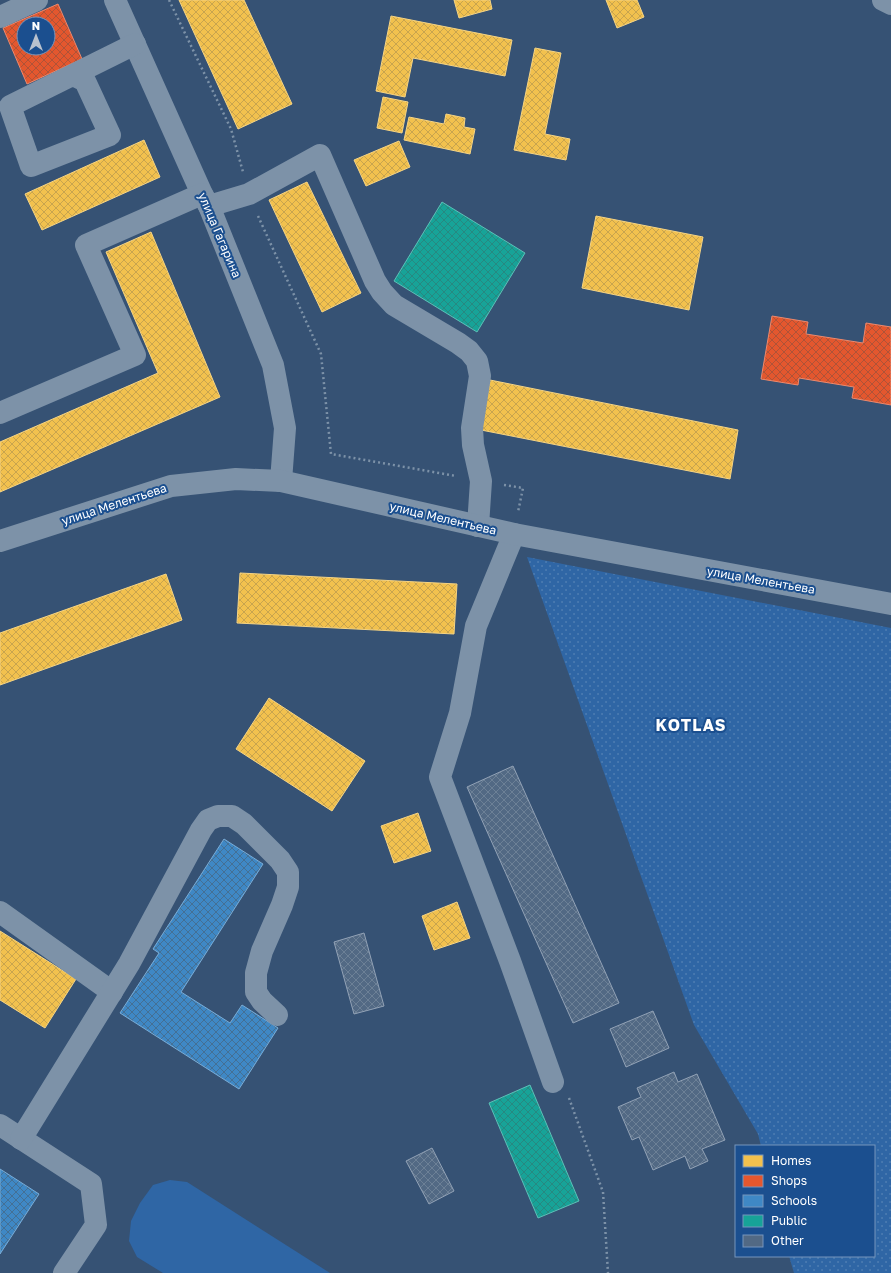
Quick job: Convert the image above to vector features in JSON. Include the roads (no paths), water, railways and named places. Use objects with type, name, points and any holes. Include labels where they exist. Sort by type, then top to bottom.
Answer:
[{"type":"street","points":[[0,17],[37,0]]},
{"type":"street","name":"улица Гагарина","points":[[115,0],[206,200],[273,365],[285,428],[280,481]]},
{"type":"street","points":[[883,0],[891,4]]},
{"type":"street","points":[[73,75],[85,81],[110,135],[31,166],[10,106],[135,44]]},
{"type":"street","points":[[0,413],[135,355],[86,245],[206,200],[249,194],[320,155],[375,282],[382,292],[394,305],[464,347],[477,361],[480,376],[472,428],[473,445],[481,481],[478,526]]},
{"type":"street","name":"улица Мелентьева","points":[[0,541],[171,486],[236,479],[280,481],[514,534],[891,604]]},
{"type":"street","points":[[514,534],[476,626],[460,713],[440,777],[560,1088]]},
{"type":"street","points":[[21,1139],[129,964],[200,830],[208,820],[218,816],[232,816],[244,824],[280,860],[288,872],[288,887],[282,905],[262,951],[256,973],[256,992],[262,1001],[277,1015]]},
{"type":"street","points":[[0,912],[112,992]]},
{"type":"street","points":[[0,1125],[91,1184],[96,1224],[64,1273]]},
{"type":"district","name":"KOTLAS","points":[[691,725]]}]
